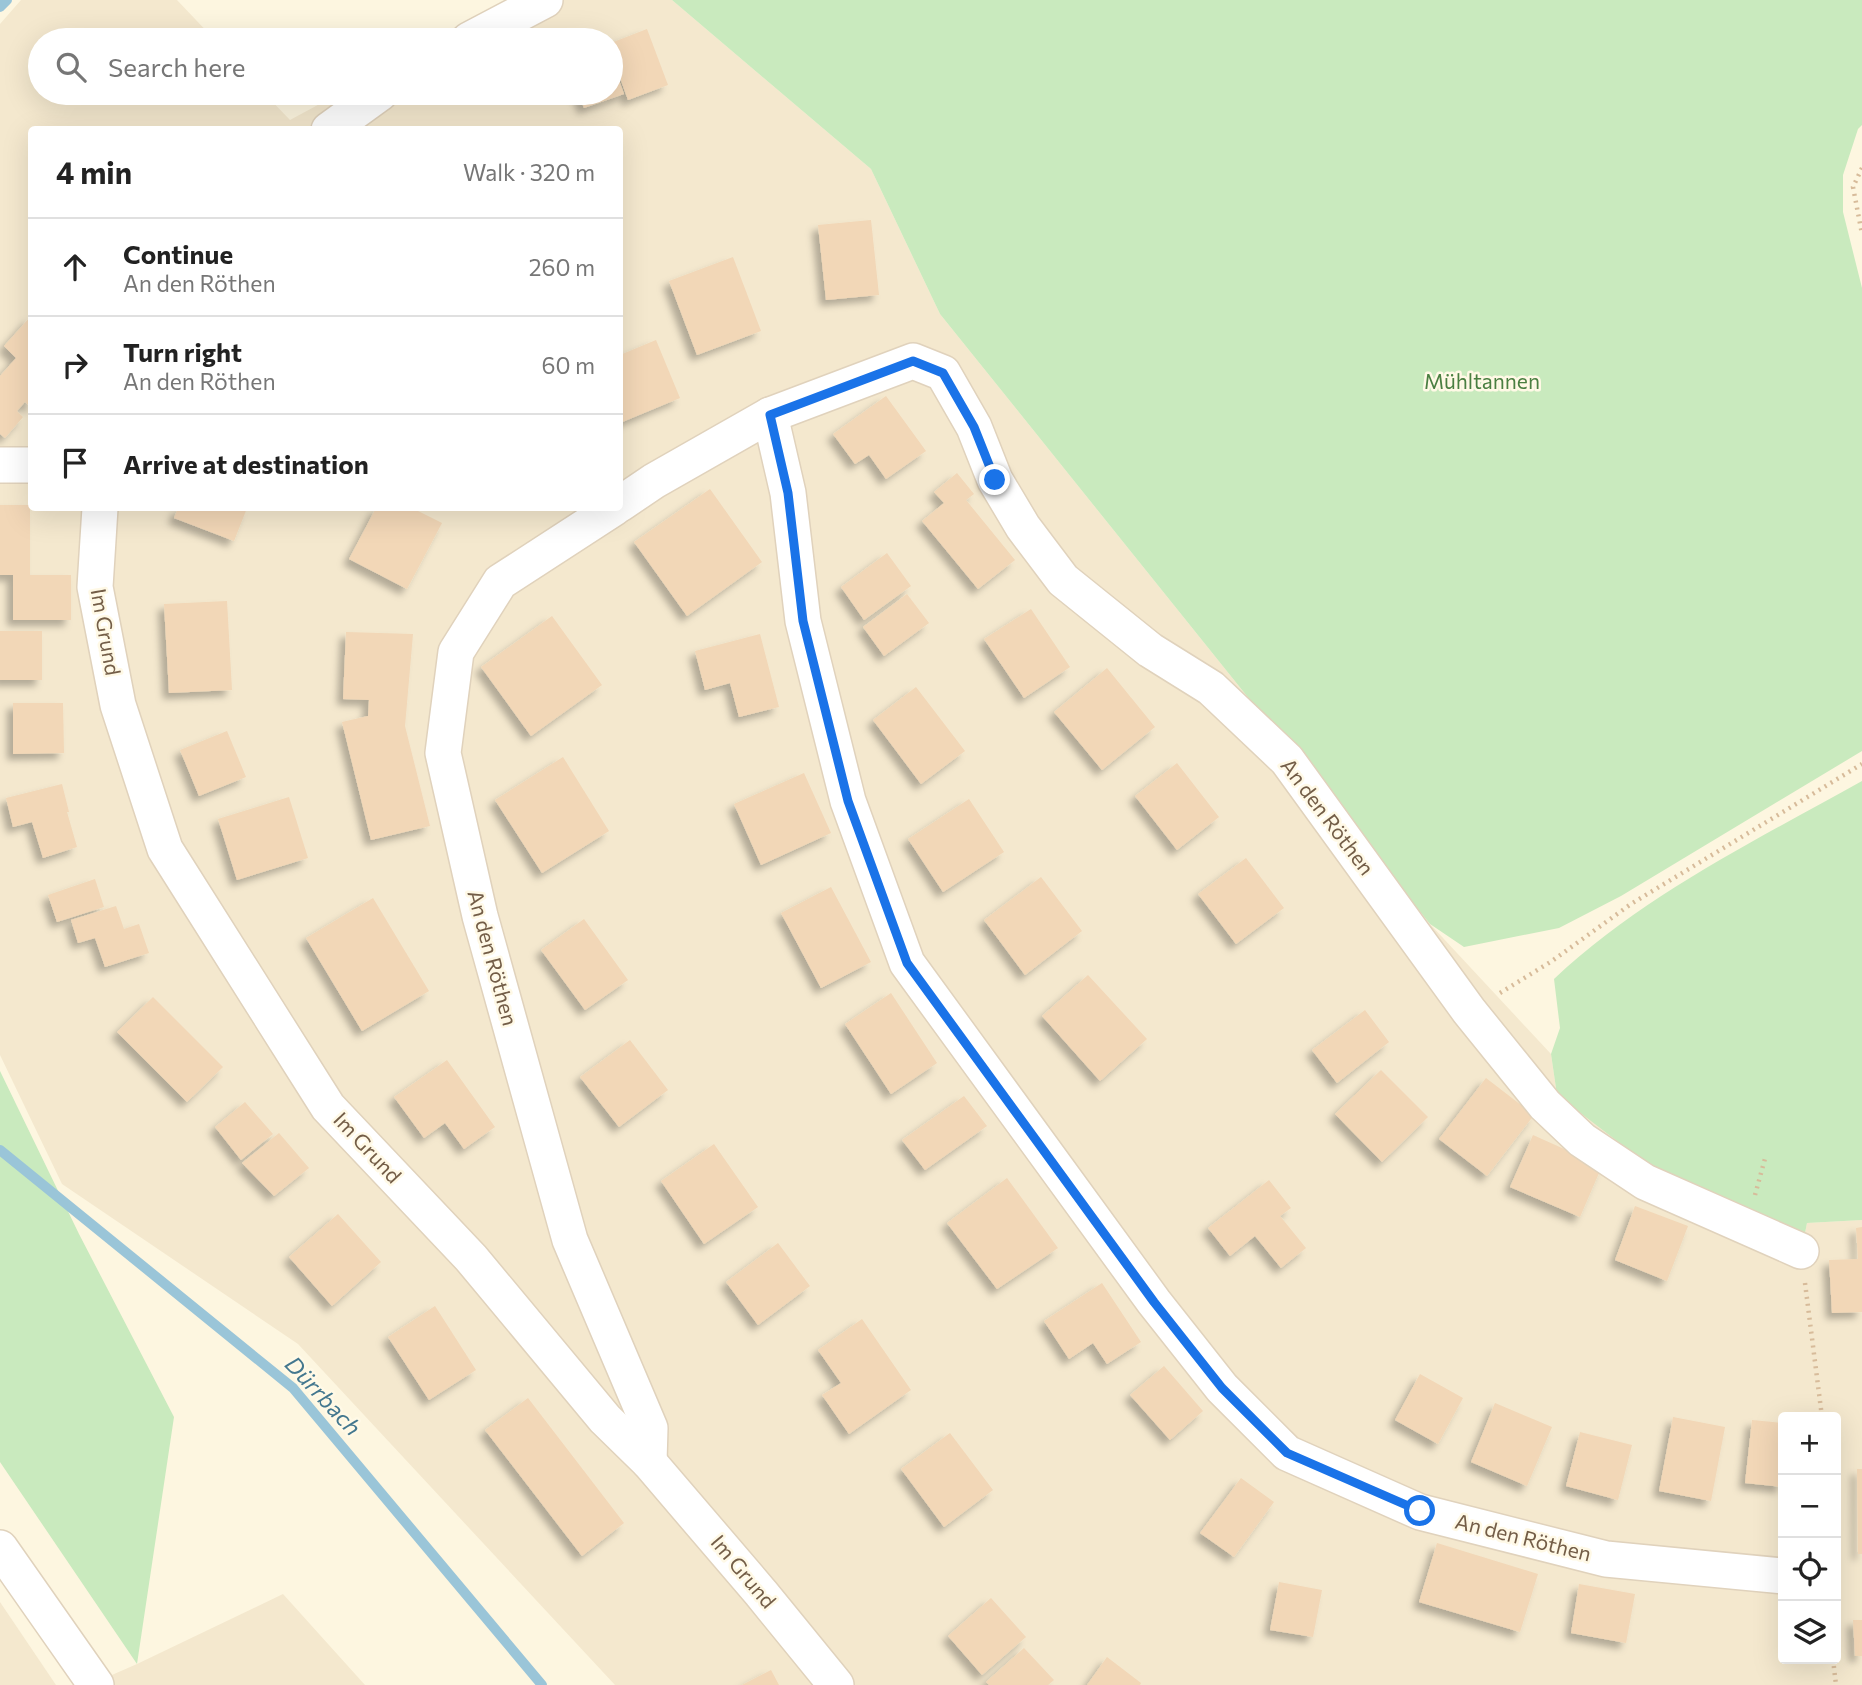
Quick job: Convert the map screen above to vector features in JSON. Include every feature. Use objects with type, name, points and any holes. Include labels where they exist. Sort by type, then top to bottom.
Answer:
[{"type":"street","points":[[492,28],[545,0]]},
{"type":"street","points":[[335,126],[363,105]]},
{"type":"street","name":"An den Röthen","points":[[623,502],[654,481],[770,415],[913,361],[943,373],[974,427],[995,480],[1023,527],[1063,580],[1150,650],[1211,688],[1287,760],[1469,1011],[1545,1105],[1582,1140],[1645,1182],[1801,1251]]},
{"type":"street","name":"An den Röthen","points":[[770,415],[788,493],[803,621],[841,775],[907,963],[1154,1302],[1222,1388],[1287,1453],[1420,1511],[1606,1559],[1778,1576]]},
{"type":"street","points":[[0,465],[28,465]]},
{"type":"street","name":"Im Grund","points":[[100,511],[95,587],[97,600],[118,705],[165,849],[328,1107],[471,1258],[605,1419],[649,1462],[836,1685]]},
{"type":"street","name":"An den Röthen","points":[[609,511],[500,582],[456,652],[443,753],[480,916],[570,1240],[650,1428],[649,1462]]},
{"type":"street","points":[[0,1548],[96,1685]]},
{"type":"path","points":[[1862,168],[1853,187],[1862,234]]},
{"type":"path","points":[[1469,1011],[1552,961],[1631,904],[1862,764]]},
{"type":"path","points":[[1801,1251],[1821,1412]]},
{"type":"path","points":[[1834,1664],[1836,1685]]},
{"type":"shaded area","points":[[21,0],[177,0],[204,28],[28,28],[28,105],[276,105],[290,120],[318,105],[623,105],[623,28],[457,28],[508,0],[672,0],[871,169],[940,314],[1430,924],[1551,1054],[1557,1095],[1803,1242],[1807,1223],[1862,1220],[1862,1685],[615,1685],[298,1344],[62,1184],[0,1055],[0,24]]},
{"type":"shaded area","points":[[283,1594],[365,1685],[89,1685],[137,1664]]},
{"type":"shaded area","points":[[0,1602],[56,1685],[0,1685]]},
{"type":"green space","name":"Mühltannen","points":[[672,0],[1862,0],[1862,125],[1858,129],[1843,175],[1843,212],[1862,288],[1862,751],[1621,896],[1559,928],[1464,947],[1430,924],[940,314],[871,169]]},
{"type":"green space","points":[[1862,781],[1862,1220],[1807,1223],[1803,1243],[1668,1180],[1557,1095],[1551,1054],[1560,1028],[1554,979],[1588,949],[1663,895],[1742,847]]},
{"type":"green space","points":[[0,1071],[79,1234],[174,1417],[137,1664],[0,1462]]},
{"type":"building","points":[[647,29],[668,85],[628,100],[623,86],[623,38]]},
{"type":"building","points":[[871,220],[879,295],[826,300],[818,225]]},
{"type":"building","points":[[733,257],[761,331],[697,355],[669,281]]},
{"type":"building","points":[[28,319],[28,405],[25,402],[17,411],[23,417],[5,438],[0,434],[0,376],[16,358],[4,346]]},
{"type":"building","points":[[656,340],[680,398],[623,422],[623,354]]},
{"type":"building","points":[[886,396],[926,451],[886,479],[869,455],[855,464],[833,434]]},
{"type":"building","points":[[957,473],[974,494],[966,500],[1015,560],[978,589],[922,521],[944,503],[934,492]]},
{"type":"building","points":[[710,489],[762,562],[687,616],[634,542]]},
{"type":"building","points":[[0,505],[28,505],[30,575],[71,575],[71,620],[13,620],[13,575],[0,575]]},
{"type":"building","points":[[177,511],[246,511],[234,541],[174,518]]},
{"type":"building","points":[[374,511],[418,511],[442,523],[407,589],[349,559]]},
{"type":"building","points":[[887,553],[911,586],[864,620],[841,587]]},
{"type":"building","points":[[907,594],[929,623],[884,656],[863,627]]},
{"type":"building","points":[[227,601],[232,690],[169,693],[164,604]]},
{"type":"building","points":[[1031,609],[1070,667],[1024,698],[984,639]]},
{"type":"building","points":[[552,616],[602,685],[531,736],[481,667]]},
{"type":"building","points":[[0,631],[42,631],[42,680],[0,680]]},
{"type":"building","points":[[346,632],[413,634],[405,726],[430,826],[371,840],[342,722],[368,716],[369,700],[343,699]]},
{"type":"building","points":[[760,634],[779,707],[739,717],[730,683],[705,690],[695,651]]},
{"type":"building","points":[[1107,668],[1155,727],[1102,770],[1054,712]]},
{"type":"building","points":[[916,687],[965,751],[921,784],[873,720]]},
{"type":"building","points":[[13,703],[63,703],[64,753],[13,754]]},
{"type":"building","points":[[227,731],[246,777],[199,796],[180,750]]},
{"type":"building","points":[[563,757],[609,831],[542,873],[495,800]]},
{"type":"building","points":[[1177,763],[1219,817],[1177,850],[1135,796]]},
{"type":"building","points":[[804,773],[831,833],[761,865],[734,804]]},
{"type":"building","points":[[62,784],[77,847],[43,858],[32,822],[13,827],[6,798]]},
{"type":"building","points":[[289,797],[308,858],[237,880],[218,819]]},
{"type":"building","points":[[969,799],[1004,852],[943,892],[908,839]]},
{"type":"building","points":[[1246,858],[1284,908],[1236,944],[1198,894]]},
{"type":"building","points":[[1041,877],[1082,931],[1025,975],[984,920]]},
{"type":"building","points":[[95,879],[104,907],[57,922],[48,895]]},
{"type":"building","points":[[831,887],[871,962],[821,988],[781,913]]},
{"type":"building","points":[[373,898],[429,991],[362,1031],[306,938]]},
{"type":"building","points":[[116,906],[124,929],[139,924],[149,953],[105,967],[95,938],[78,943],[71,920]]},
{"type":"building","points":[[584,919],[628,980],[585,1010],[541,950]]},
{"type":"building","points":[[1088,975],[1147,1039],[1100,1081],[1042,1016]]},
{"type":"building","points":[[891,993],[937,1063],[891,1094],[845,1024]]},
{"type":"building","points":[[153,997],[223,1067],[187,1102],[117,1032]]},
{"type":"building","points":[[1365,1010],[1389,1042],[1337,1083],[1312,1050]]},
{"type":"building","points":[[630,1040],[668,1090],[619,1127],[580,1077]]},
{"type":"building","points":[[447,1060],[495,1127],[464,1149],[445,1123],[424,1138],[394,1097]]},
{"type":"building","points":[[1381,1070],[1428,1117],[1382,1162],[1335,1114]]},
{"type":"building","points":[[1486,1078],[1534,1115],[1487,1176],[1439,1139]]},
{"type":"building","points":[[964,1096],[987,1126],[925,1170],[902,1140]]},
{"type":"building","points":[[245,1102],[273,1134],[241,1160],[215,1127]]},
{"type":"building","points":[[279,1133],[309,1168],[274,1196],[242,1163]]},
{"type":"building","points":[[1533,1135],[1602,1166],[1580,1217],[1510,1187]]},
{"type":"building","points":[[714,1144],[758,1207],[704,1244],[661,1181]]},
{"type":"building","points":[[1007,1178],[1058,1248],[997,1289],[947,1223]]},
{"type":"building","points":[[1269,1180],[1291,1208],[1280,1216],[1306,1248],[1281,1268],[1255,1236],[1230,1256],[1208,1228]]},
{"type":"building","points":[[1635,1206],[1688,1226],[1667,1281],[1615,1260]]},
{"type":"building","points":[[338,1214],[381,1262],[332,1306],[289,1257]]},
{"type":"building","points":[[1862,1227],[1862,1312],[1832,1313],[1829,1260],[1858,1259],[1856,1228]]},
{"type":"building","points":[[778,1243],[810,1286],[758,1325],[726,1282]]},
{"type":"building","points":[[1102,1283],[1141,1342],[1107,1364],[1093,1343],[1069,1359],[1044,1321]]},
{"type":"building","points":[[435,1306],[476,1370],[429,1400],[388,1337]]},
{"type":"building","points":[[862,1319],[911,1390],[849,1434],[822,1395],[841,1383],[818,1350]]},
{"type":"building","points":[[1164,1366],[1203,1411],[1170,1440],[1130,1395]]},
{"type":"building","points":[[1420,1374],[1463,1398],[1438,1444],[1395,1420]]},
{"type":"building","points":[[528,1398],[624,1523],[582,1556],[485,1430]]},
{"type":"building","points":[[1495,1403],[1552,1427],[1527,1486],[1471,1462]]},
{"type":"building","points":[[1673,1417],[1725,1427],[1711,1501],[1659,1491]]},
{"type":"building","points":[[1752,1420],[1778,1423],[1778,1486],[1745,1483]]},
{"type":"building","points":[[1580,1432],[1632,1445],[1618,1500],[1566,1486]]},
{"type":"building","points":[[950,1433],[993,1490],[944,1527],[901,1469]]},
{"type":"building","points":[[1857,1469],[1862,1469],[1862,1554],[1858,1554]]},
{"type":"building","points":[[1241,1478],[1274,1502],[1234,1557],[1200,1533]]},
{"type":"building","points":[[1437,1543],[1538,1574],[1520,1632],[1419,1602]]},
{"type":"building","points":[[1279,1582],[1322,1590],[1313,1637],[1270,1630]]},
{"type":"building","points":[[1579,1584],[1635,1594],[1626,1643],[1571,1633]]},
{"type":"building","points":[[991,1598],[1026,1637],[982,1675],[948,1636]]},
{"type":"building","points":[[1853,1620],[1862,1620],[1862,1656],[1855,1656]]},
{"type":"building","points":[[1024,1648],[1054,1680],[1048,1685],[989,1685],[986,1682]]},
{"type":"building","points":[[1107,1657],[1141,1683],[1140,1685],[1087,1685]]},
{"type":"building","points":[[771,1670],[779,1685],[742,1685]]},
{"type":"waterway","name":"Dürrbach","points":[[0,7],[7,0]]},
{"type":"waterway","name":"Dürrbach","points":[[0,1150],[293,1388],[542,1685]]},
{"type":"route","points":[[995,480],[974,427],[943,373],[913,361],[770,415],[788,493],[803,621],[848,801],[907,963],[1154,1302],[1222,1388],[1287,1453],[1420,1511]]}]
